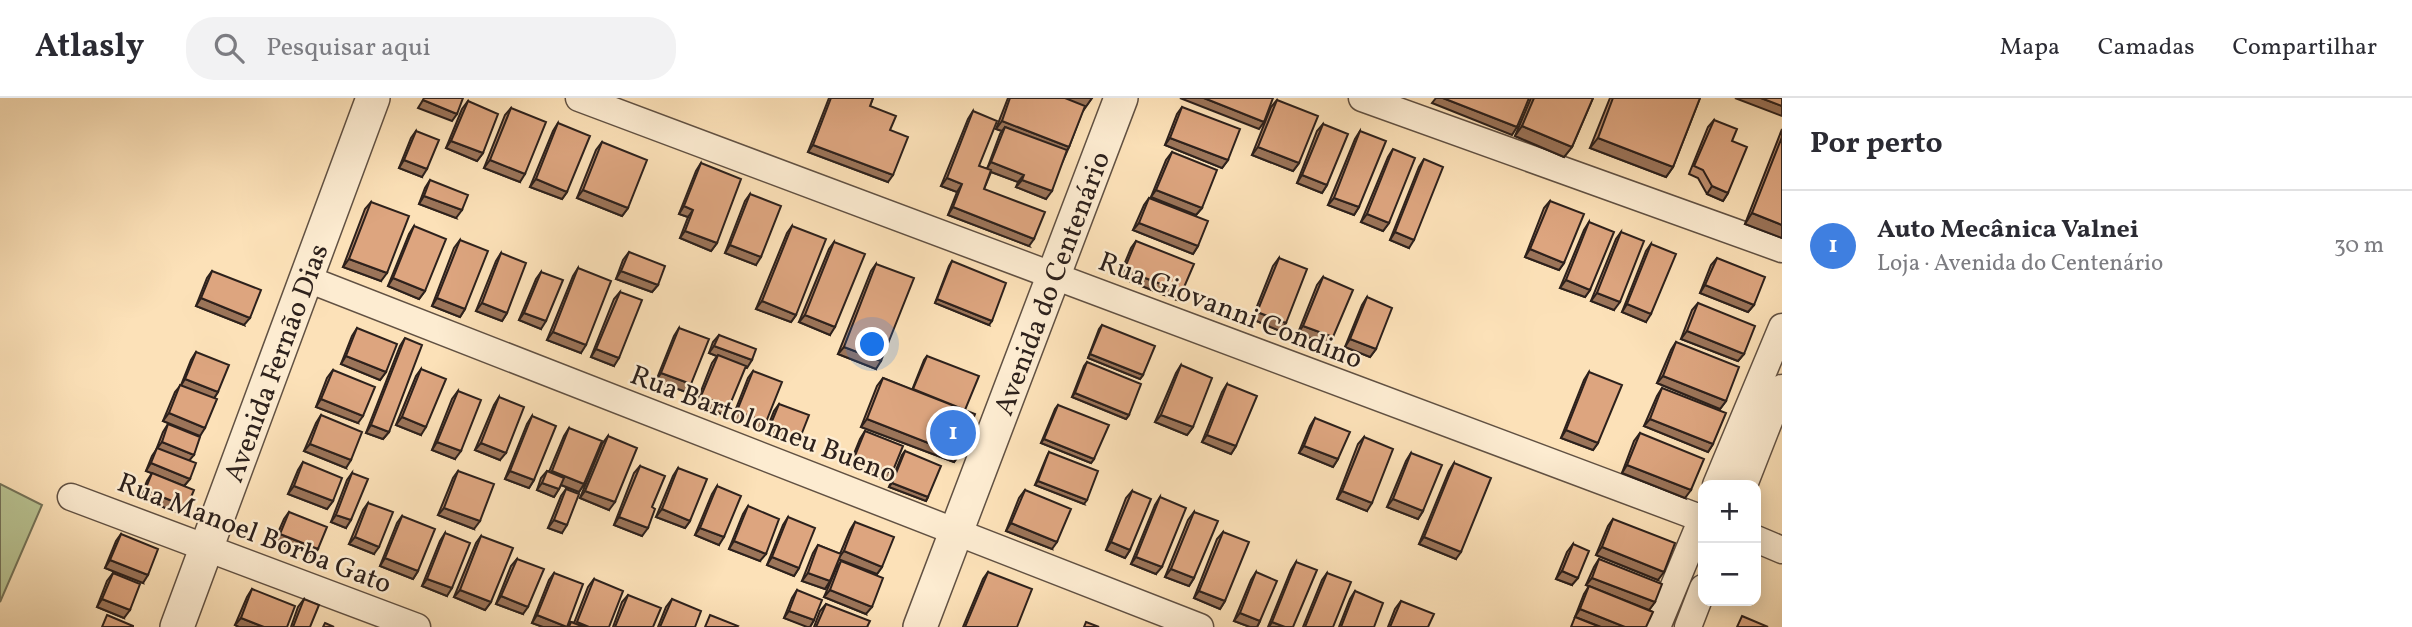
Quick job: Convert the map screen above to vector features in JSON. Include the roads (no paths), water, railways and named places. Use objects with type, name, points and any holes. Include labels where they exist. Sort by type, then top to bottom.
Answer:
[{"type":"street","name":"Avenida Fernão Dias","points":[[177,627],[304,278],[373,98]]},
{"type":"street","name":"Rua Giovanni Condino","points":[[579,98],[1698,516]]},
{"type":"street","name":"Avenida do Centenário","points":[[920,627],[1121,98]]},
{"type":"street","points":[[1362,98],[1782,249]]},
{"type":"street","name":"Rua Bartolomeu Bueno","points":[[304,278],[1200,627]]},
{"type":"street","points":[[1718,480],[1782,327]]},
{"type":"street","points":[[1746,480],[1782,388]]},
{"type":"street","name":"Rua Manoel Borba Gato","points":[[71,497],[417,627]]},
{"type":"street","points":[[1657,627],[1698,530]]},
{"type":"street","points":[[1761,541],[1782,550]]},
{"type":"street","points":[[1688,627],[1698,601]]},
{"type":"place","name":"Auto Mecânica Valnei","points":[[953,433]]}]
